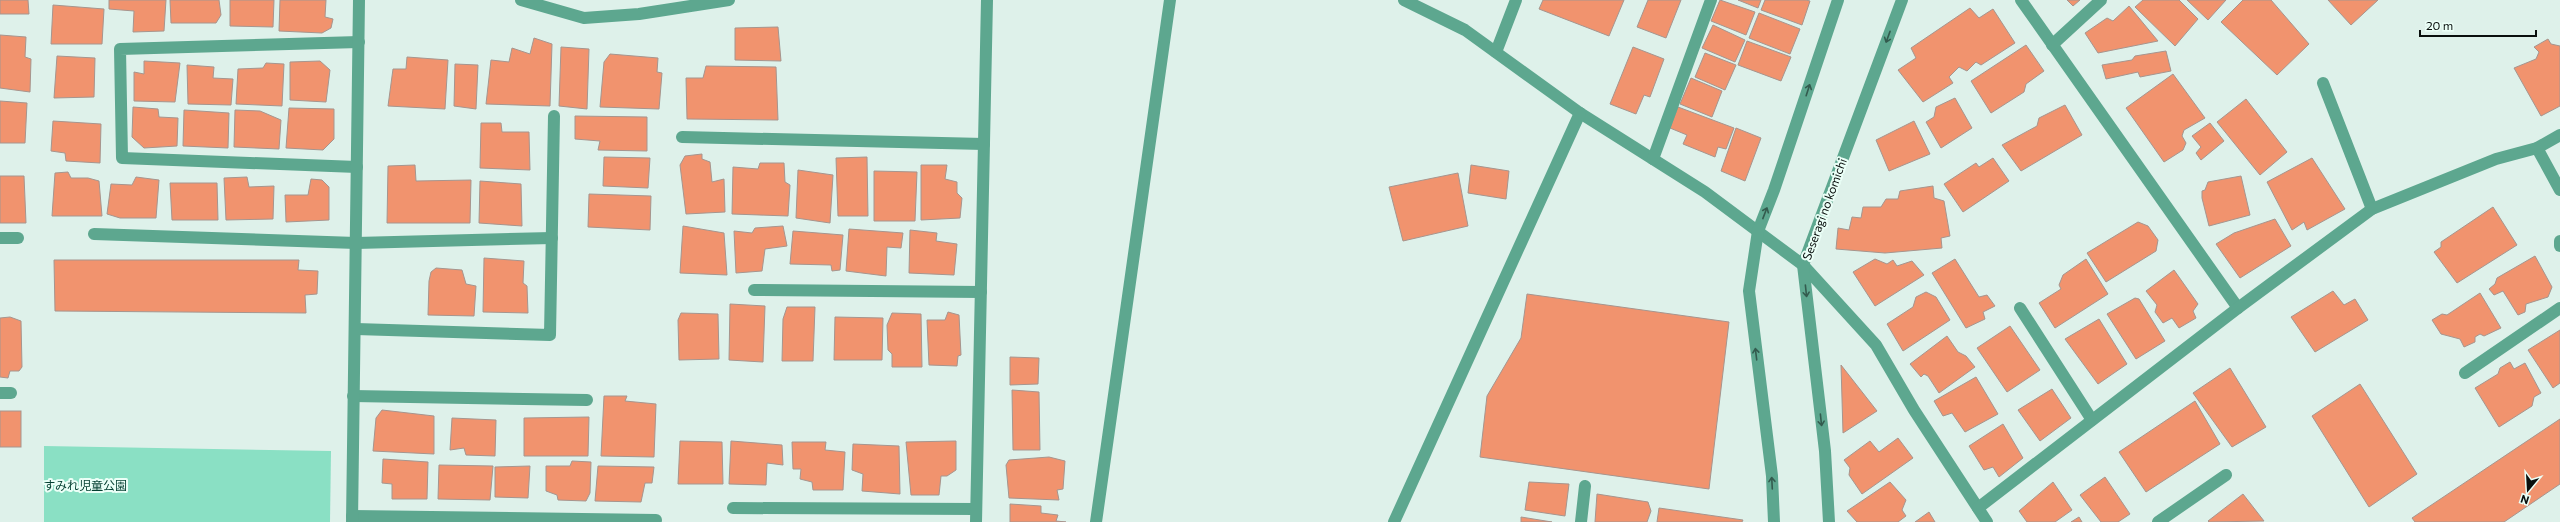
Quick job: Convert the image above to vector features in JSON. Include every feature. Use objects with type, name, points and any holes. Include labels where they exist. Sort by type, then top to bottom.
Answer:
[{"type":"street","points":[[359,0],[356,329],[353,396],[352,519],[656,520]]},
{"type":"street","points":[[521,0],[584,18],[639,14],[729,0]]},
{"type":"street","points":[[976,522],[987,0]]},
{"type":"street","points":[[1096,522],[1170,0]]},
{"type":"street","points":[[1496,52],[1516,0]]},
{"type":"street","points":[[1653,159],[1712,0]]},
{"type":"street","points":[[1774,522],[1772,476],[1749,291],[1758,231],[1774,190],[1838,0]]},
{"type":"street","name":"Seseragi no komichi","points":[[1829,522],[1824,451],[1804,265],[1902,0]]},
{"type":"street","points":[[2021,0],[2238,308]]},
{"type":"street","points":[[2052,45],[2101,0]]},
{"type":"street","points":[[1409,1],[1465,30],[1580,114],[1705,192],[1804,265],[1876,345],[1914,410],[1987,522]]},
{"type":"street","points":[[357,167],[122,158],[120,49],[359,42]]},
{"type":"street","points":[[2323,83],[2372,209]]},
{"type":"street","points":[[1394,522],[1580,114]]},
{"type":"street","points":[[356,329],[550,335],[554,116]]},
{"type":"street","points":[[1978,508],[2238,308],[2372,209],[2496,158],[2537,148],[2560,135]]},
{"type":"street","points":[[682,137],[984,144]]},
{"type":"street","points":[[2537,148],[2560,190]]},
{"type":"street","points":[[94,234],[356,243],[552,238]]},
{"type":"street","points":[[0,238],[18,238]]},
{"type":"street","points":[[2560,241],[2560,246]]},
{"type":"street","points":[[754,290],[981,292]]},
{"type":"street","points":[[2020,308],[2092,420]]},
{"type":"street","points":[[2465,373],[2560,308]]},
{"type":"street","points":[[353,396],[587,400]]},
{"type":"street","points":[[2158,522],[2226,475]]},
{"type":"street","points":[[1581,522],[1585,486]]},
{"type":"street","points":[[732,508],[976,509]]},
{"type":"green space","name":"すみれ児童公園","points":[[44,446],[331,451],[330,522],[44,522]]},
{"type":"building","points":[[0,0],[28,0],[29,14],[0,14]]},
{"type":"building","points":[[109,0],[166,0],[164,31],[133,32],[134,11],[109,9]]},
{"type":"building","points":[[170,0],[219,0],[221,15],[216,23],[171,23]]},
{"type":"building","points":[[230,0],[274,0],[273,27],[230,26]]},
{"type":"building","points":[[280,0],[326,0],[325,17],[333,19],[331,28],[322,33],[279,31]]},
{"type":"building","points":[[1543,0],[1624,0],[1609,36],[1539,9]]},
{"type":"building","points":[[1648,0],[1681,0],[1666,38],[1637,27]]},
{"type":"building","points":[[1720,0],[1755,12],[1746,35],[1711,21]]},
{"type":"building","points":[[1738,0],[1761,0],[1758,8]]},
{"type":"building","points":[[1765,0],[1810,1],[1802,25],[1761,10]]},
{"type":"building","points":[[2067,0],[2080,0],[2073,6]]},
{"type":"building","points":[[2143,0],[2179,0],[2198,19],[2175,46],[2135,7]]},
{"type":"building","points":[[2187,0],[2226,0],[2208,20]]},
{"type":"building","points":[[2243,0],[2271,0],[2309,44],[2277,75],[2221,22]]},
{"type":"building","points":[[2328,0],[2378,0],[2351,25]]},
{"type":"building","points":[[53,5],[104,9],[102,44],[51,44]]},
{"type":"building","points":[[2129,6],[2158,41],[2098,53],[2085,33],[2107,18],[2113,21]]},
{"type":"building","points":[[1970,8],[1979,18],[1993,9],[2015,43],[1981,65],[1976,62],[1967,71],[1959,67],[1949,77],[1953,83],[1923,102],[1898,70],[1916,58],[1911,48]]},
{"type":"building","points":[[1759,13],[1800,29],[1790,54],[1749,38]]},
{"type":"building","points":[[1713,25],[1745,40],[1735,62],[1702,48]]},
{"type":"building","points":[[778,27],[781,61],[735,60],[735,28]]},
{"type":"building","points":[[0,35],[26,37],[25,57],[31,59],[30,92],[0,88]]},
{"type":"building","points":[[534,38],[552,44],[550,106],[486,104],[491,60],[509,62],[512,48],[530,54]]},
{"type":"building","points":[[2548,39],[2551,44],[2560,46],[2560,106],[2541,116],[2514,68],[2536,59],[2539,52],[2534,47]]},
{"type":"building","points":[[1747,41],[1791,57],[1781,81],[1738,65]]},
{"type":"building","points":[[2026,45],[2044,71],[2026,84],[2024,92],[1991,113],[1971,81]]},
{"type":"building","points":[[561,47],[589,49],[587,109],[559,106]]},
{"type":"building","points":[[1633,47],[1664,59],[1650,97],[1644,95],[1636,114],[1610,104]]},
{"type":"building","points":[[2166,51],[2171,71],[2140,77],[2138,72],[2106,79],[2102,65],[2132,60],[2135,56]]},
{"type":"building","points":[[1705,53],[1736,65],[1725,90],[1695,77]]},
{"type":"building","points":[[610,54],[658,58],[657,72],[662,73],[659,109],[600,107],[604,62]]},
{"type":"building","points":[[57,56],[95,58],[94,97],[54,98]]},
{"type":"building","points":[[407,57],[448,60],[445,109],[388,106],[393,69],[406,69]]},
{"type":"building","points":[[144,61],[180,63],[175,102],[134,101],[134,72],[144,74]]},
{"type":"building","points":[[320,61],[330,70],[326,102],[290,100],[290,62]]},
{"type":"building","points":[[266,63],[284,64],[282,106],[236,104],[238,69],[263,68]]},
{"type":"building","points":[[455,64],[478,65],[476,109],[454,106]]},
{"type":"building","points":[[187,65],[214,67],[213,78],[233,79],[231,105],[188,104]]},
{"type":"building","points":[[706,66],[776,67],[778,120],[687,119],[686,78],[703,78]]},
{"type":"building","points":[[2173,74],[2205,118],[2184,130],[2182,136],[2186,143],[2183,150],[2164,162],[2126,108]]},
{"type":"building","points":[[1691,78],[1722,91],[1712,117],[1680,104]]},
{"type":"building","points":[[1955,98],[1972,128],[1941,148],[1926,122],[1934,117],[1936,107]]},
{"type":"building","points":[[2246,99],[2287,152],[2260,175],[2217,122]]},
{"type":"building","points":[[0,101],[27,103],[25,143],[0,143]]},
{"type":"building","points":[[2065,105],[2082,135],[2021,171],[2002,145],[2037,126],[2039,118]]},
{"type":"building","points":[[133,107],[158,109],[159,117],[178,118],[177,146],[144,148],[132,137]]},
{"type":"building","points":[[1678,107],[1734,128],[1726,149],[1718,147],[1715,157],[1683,144],[1687,135],[1670,128]]},
{"type":"building","points":[[289,108],[334,109],[334,139],[323,150],[286,148]]},
{"type":"building","points":[[184,110],[229,113],[228,148],[183,146]]},
{"type":"building","points":[[235,110],[260,111],[281,120],[279,149],[234,147]]},
{"type":"building","points":[[575,116],[647,117],[647,151],[598,150],[600,141],[575,139]]},
{"type":"building","points":[[53,121],[101,124],[100,163],[66,161],[65,153],[51,151]]},
{"type":"building","points":[[1914,121],[1930,154],[1889,171],[1876,140]]},
{"type":"building","points":[[481,123],[501,123],[502,132],[529,132],[530,170],[480,168]]},
{"type":"building","points":[[2210,123],[2224,141],[2201,160],[2196,153],[2201,147],[2192,136]]},
{"type":"building","points":[[1736,128],[1761,138],[1745,181],[1721,171]]},
{"type":"building","points":[[702,154],[702,159],[710,162],[712,182],[724,179],[725,212],[686,214],[680,165],[685,156]]},
{"type":"building","points":[[604,157],[650,158],[648,188],[603,186]]},
{"type":"building","points":[[867,157],[868,216],[838,216],[836,158]]},
{"type":"building","points":[[1993,158],[2009,181],[1963,212],[1944,184],[1976,163],[1979,167]]},
{"type":"building","points":[[2312,158],[2345,209],[2307,230],[2304,222],[2292,230],[2267,182]]},
{"type":"building","points":[[760,163],[784,163],[785,182],[790,185],[788,216],[732,214],[733,167],[758,169]]},
{"type":"building","points":[[415,165],[416,181],[471,180],[470,223],[387,223],[388,166]]},
{"type":"building","points":[[921,165],[947,165],[945,179],[957,182],[957,193],[962,198],[960,218],[921,220]]},
{"type":"building","points":[[1471,165],[1509,171],[1506,199],[1468,193]]},
{"type":"building","points":[[798,170],[833,175],[830,223],[796,218]]},
{"type":"building","points":[[874,171],[917,172],[915,221],[874,221]]},
{"type":"building","points":[[68,172],[71,178],[88,178],[99,181],[102,216],[52,216],[55,173]]},
{"type":"building","points":[[1458,173],[1468,226],[1403,241],[1389,187]]},
{"type":"building","points":[[0,176],[24,176],[26,223],[0,223]]},
{"type":"building","points":[[2241,176],[2250,215],[2209,226],[2202,198],[2202,191],[2205,190],[2208,182]]},
{"type":"building","points":[[136,177],[159,180],[156,218],[120,218],[107,214],[111,184],[132,185]]},
{"type":"building","points":[[247,177],[249,187],[274,186],[273,219],[226,220],[224,178]]},
{"type":"building","points":[[311,179],[322,180],[329,187],[329,220],[286,222],[285,195],[308,195]]},
{"type":"building","points":[[480,181],[521,184],[522,226],[479,223]]},
{"type":"building","points":[[170,183],[217,183],[218,220],[172,220]]},
{"type":"building","points":[[1933,186],[1934,198],[1944,201],[1950,236],[1941,238],[1942,248],[1885,253],[1836,249],[1838,228],[1849,230],[1852,217],[1861,218],[1863,207],[1881,207],[1886,199],[1898,199],[1900,191]]},
{"type":"building","points":[[589,194],[651,196],[650,230],[588,227]]},
{"type":"building","points":[[2493,207],[2517,245],[2457,283],[2434,252],[2441,247],[2441,242]]},
{"type":"building","points":[[2275,219],[2291,246],[2240,278],[2216,244],[2234,233]]},
{"type":"building","points":[[2138,222],[2148,226],[2158,240],[2156,251],[2106,282],[2087,253]]},
{"type":"building","points":[[683,226],[724,233],[727,275],[680,273]]},
{"type":"building","points":[[783,226],[787,246],[765,249],[762,271],[736,273],[734,231],[752,233],[755,228]]},
{"type":"building","points":[[849,229],[903,233],[901,248],[887,247],[886,276],[846,271]]},
{"type":"building","points":[[910,230],[937,233],[936,241],[957,244],[954,275],[909,273]]},
{"type":"building","points":[[793,231],[843,235],[840,270],[832,271],[831,265],[790,264]]},
{"type":"building","points":[[2535,256],[2552,287],[2548,297],[2526,304],[2525,312],[2518,315],[2503,291],[2494,295],[2489,289],[2495,284],[2497,278]]},
{"type":"building","points":[[484,258],[524,261],[523,283],[527,286],[528,313],[483,312]]},
{"type":"building","points":[[1875,259],[1887,264],[1893,260],[1897,266],[1912,261],[1924,275],[1875,306],[1853,272]]},
{"type":"building","points":[[1955,259],[1979,297],[1987,295],[1995,306],[1983,312],[1985,319],[1966,328],[1932,273]]},
{"type":"building","points":[[2086,259],[2108,294],[2055,328],[2039,303],[2061,289],[2059,285],[2063,275]]},
{"type":"building","points":[[54,260],[299,260],[298,270],[318,271],[317,294],[305,295],[306,313],[55,311]]},
{"type":"building","points":[[436,268],[462,270],[466,284],[476,286],[474,316],[428,315],[429,281],[431,272]]},
{"type":"building","points":[[2174,270],[2198,304],[2193,311],[2196,318],[2179,328],[2172,318],[2163,323],[2155,312],[2157,305],[2146,291]]},
{"type":"building","points":[[2333,291],[2344,305],[2355,299],[2368,320],[2315,352],[2291,317]]},
{"type":"building","points":[[1926,292],[1936,297],[1950,320],[1903,351],[1887,324],[1913,307],[1916,297]]},
{"type":"building","points":[[2480,293],[2501,328],[2484,336],[2480,334],[2475,337],[2475,342],[2464,347],[2460,339],[2441,334],[2432,320],[2442,314],[2447,315]]},
{"type":"building","points":[[1527,294],[1729,322],[1709,489],[1480,457],[1487,396],[1521,338]]},
{"type":"building","points":[[2135,298],[2139,299],[2165,341],[2136,359],[2107,314]]},
{"type":"building","points":[[730,304],[765,306],[763,362],[729,360]]},
{"type":"building","points":[[787,307],[815,307],[813,361],[782,361],[783,319]]},
{"type":"building","points":[[948,312],[959,315],[961,355],[958,356],[957,366],[929,365],[927,320],[945,320]]},
{"type":"building","points":[[681,313],[718,314],[719,359],[679,360],[678,320]]},
{"type":"building","points":[[892,313],[921,314],[922,367],[892,367],[892,354],[888,350],[887,325]]},
{"type":"building","points":[[10,317],[21,321],[22,367],[19,371],[10,371],[8,378],[0,377],[0,318]]},
{"type":"building","points":[[835,317],[883,318],[882,360],[834,360]]},
{"type":"building","points":[[2099,319],[2127,364],[2098,384],[2065,339]]},
{"type":"building","points":[[2010,326],[2040,370],[2007,392],[1977,348]]},
{"type":"building","points":[[2560,330],[2560,383],[2553,388],[2528,350]]},
{"type":"building","points":[[1947,336],[1958,352],[1966,356],[1975,367],[1939,393],[1928,376],[1924,374],[1921,377],[1910,364]]},
{"type":"building","points":[[1010,357],[1039,358],[1038,384],[1010,385]]},
{"type":"building","points":[[2510,362],[2514,369],[2525,363],[2541,393],[2534,397],[2532,406],[2499,427],[2475,388],[2498,374],[2500,368]]},
{"type":"building","points":[[1841,365],[1877,411],[1843,433]]},
{"type":"building","points":[[2230,368],[2266,427],[2232,447],[2193,393]]},
{"type":"building","points":[[1976,377],[1998,414],[1965,432],[1952,413],[1943,416],[1934,401]]},
{"type":"building","points":[[2360,384],[2417,474],[2369,507],[2312,416]]},
{"type":"building","points":[[2052,389],[2071,418],[2040,441],[2018,410]]},
{"type":"building","points":[[1012,390],[1039,392],[1040,450],[1013,450]]},
{"type":"building","points":[[604,396],[627,396],[625,401],[656,404],[654,457],[601,456]]},
{"type":"building","points":[[2195,401],[2220,444],[2146,492],[2119,452]]},
{"type":"building","points":[[382,410],[434,416],[434,454],[373,451],[376,418]]},
{"type":"building","points":[[0,411],[21,411],[21,447],[0,447]]},
{"type":"building","points":[[589,417],[588,456],[524,456],[524,418]]},
{"type":"building","points":[[452,418],[496,420],[495,456],[466,455],[464,448],[450,450]]},
{"type":"building","points":[[2560,419],[2560,484],[2504,522],[2415,522],[2412,518]]},
{"type":"building","points":[[2003,424],[2023,458],[1999,477],[1993,467],[1984,470],[1969,446]]},
{"type":"building","points":[[1898,438],[1913,458],[1862,494],[1849,475],[1850,468],[1844,460],[1870,441],[1879,452]]},
{"type":"building","points":[[680,441],[722,442],[723,484],[678,484]]},
{"type":"building","points":[[731,441],[782,445],[783,465],[767,463],[766,485],[729,484]]},
{"type":"building","points":[[956,441],[956,470],[947,476],[941,476],[939,495],[911,495],[906,442]]},
{"type":"building","points":[[792,442],[826,442],[825,450],[845,452],[843,490],[813,490],[812,482],[800,479],[801,469],[793,469]]},
{"type":"building","points":[[853,444],[899,446],[900,494],[862,491],[863,474],[852,470]]},
{"type":"building","points":[[1049,457],[1065,461],[1063,489],[1057,490],[1059,500],[1009,498],[1006,465],[1009,460]]},
{"type":"building","points":[[383,459],[428,462],[427,499],[392,499],[392,484],[382,483]]},
{"type":"building","points":[[572,461],[591,462],[590,493],[586,501],[558,500],[557,495],[546,491],[546,466],[570,466]]},
{"type":"building","points":[[439,465],[493,466],[490,500],[438,499]]},
{"type":"building","points":[[530,466],[528,498],[495,497],[495,467]]},
{"type":"building","points":[[598,466],[654,467],[652,483],[645,483],[641,502],[595,501]]},
{"type":"building","points":[[2105,477],[2130,514],[2118,522],[2101,522],[2080,495]]},
{"type":"building","points":[[1529,482],[1569,484],[1565,516],[1525,510]]},
{"type":"building","points":[[1890,482],[1906,500],[1902,510],[1906,516],[1898,522],[1857,522],[1847,511]]},
{"type":"building","points":[[2053,482],[2072,510],[2055,522],[2027,522],[2019,511]]},
{"type":"building","points":[[1597,494],[1648,502],[1651,511],[1647,522],[1595,522]]},
{"type":"building","points":[[2243,494],[2264,521],[2208,521]]},
{"type":"building","points":[[1010,504],[1041,506],[1041,513],[1058,515],[1056,521],[1066,522],[1010,522]]},
{"type":"building","points":[[1659,508],[1743,520],[1742,522],[1657,522]]},
{"type":"building","points":[[1929,512],[1935,522],[1915,522]]},
{"type":"building","points":[[1521,517],[1552,522],[1521,522]]},
{"type":"building","points":[[2079,517],[2082,522],[2071,522]]}]
